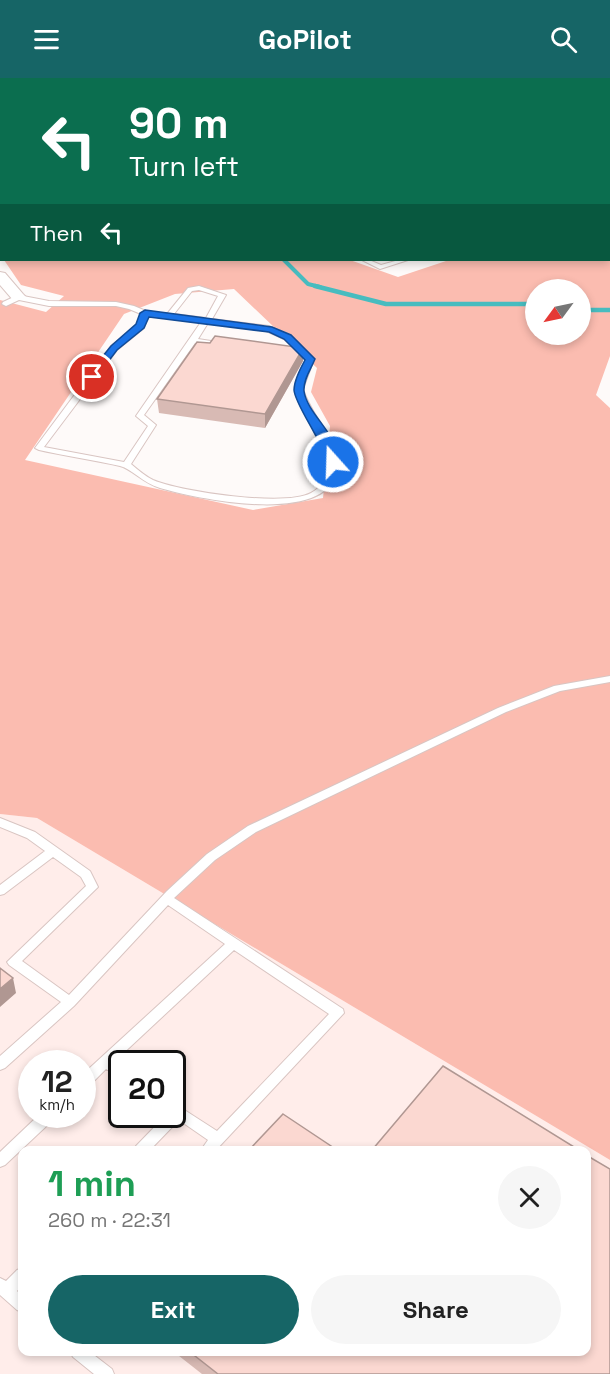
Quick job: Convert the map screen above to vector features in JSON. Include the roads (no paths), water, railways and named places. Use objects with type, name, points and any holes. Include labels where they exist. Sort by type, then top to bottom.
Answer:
[{"type":"street","points":[[0,276],[12,301]]},
{"type":"lane","points":[[367,261],[380,267],[401,261]]},
{"type":"lane","points":[[126,465],[152,425],[140,416],[222,295],[199,288],[188,291],[170,316]]},
{"type":"lane","points":[[12,301],[131,307],[145,313],[276,331],[287,337],[310,361],[300,381],[299,393],[329,447],[333,462],[329,484],[319,493],[291,502],[253,501],[155,484],[126,465],[46,451],[39,446],[114,348],[141,326],[145,313]]},
{"type":"lane","points":[[193,340],[238,346]]},
{"type":"lane","points":[[296,354],[307,356]]},
{"type":"lane","points":[[0,1064],[70,1002],[167,899],[211,857],[252,829],[502,710],[558,688],[610,679]]},
{"type":"lane","points":[[3,827],[31,835],[86,874],[92,887],[13,962],[70,1002]]},
{"type":"lane","points":[[0,891],[53,851]]},
{"type":"lane","points":[[167,899],[338,1013],[211,1146]]},
{"type":"lane","points":[[96,1071],[232,944]]},
{"type":"lane","points":[[186,1117],[218,1139]]},
{"type":"lane","points":[[0,1161],[35,1128]]},
{"type":"lane","points":[[144,1146],[160,1128]]},
{"type":"lane","points":[[18,1278],[3,1288],[18,1301]]},
{"type":"lane","points":[[83,1356],[106,1374]]},
{"type":"waterway","points":[[285,261],[308,284],[320,287]]},
{"type":"waterway","points":[[315,286],[386,304],[525,304]]},
{"type":"waterway","points":[[591,310],[610,310]]}]
